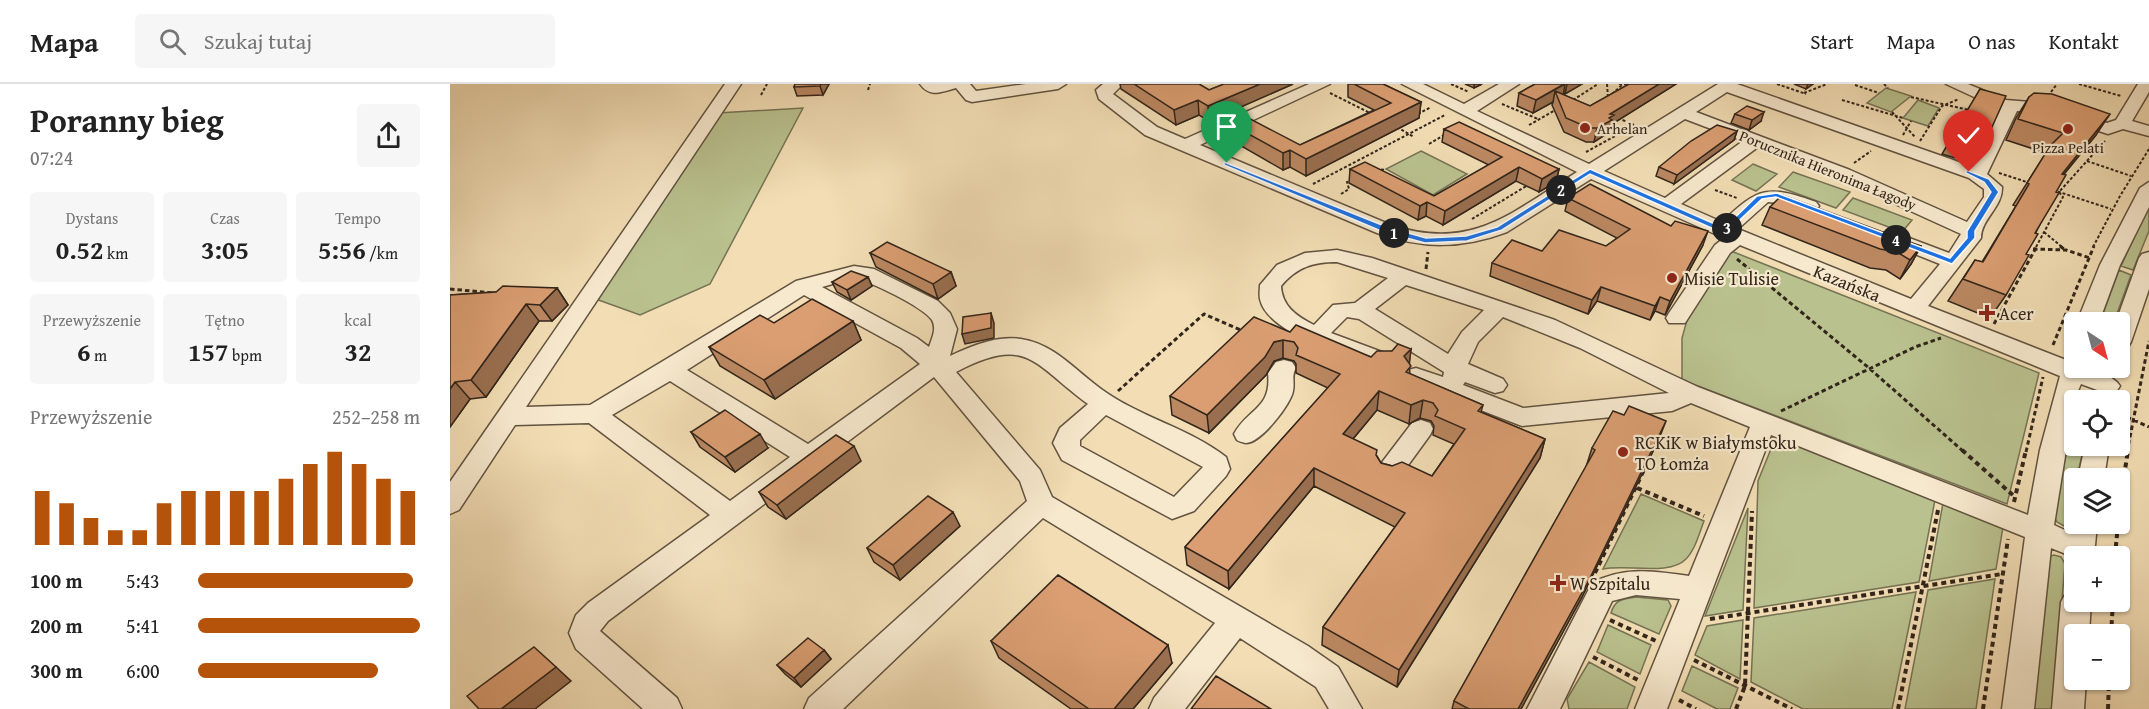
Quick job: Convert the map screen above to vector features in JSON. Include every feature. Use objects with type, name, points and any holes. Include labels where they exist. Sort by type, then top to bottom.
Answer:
[{"type":"street","points":[[450,502],[584,300],[733,84]]},
{"type":"street","points":[[928,84],[932,89],[951,84]]},
{"type":"street","points":[[961,84],[972,98],[1058,84]]},
{"type":"street","name":"Kazańska","points":[[1410,84],[1729,238],[2064,365]]},
{"type":"street","points":[[1465,111],[1510,84]]},
{"type":"street","points":[[1954,84],[2009,107],[2032,105],[2108,129],[2122,123],[2146,84]]},
{"type":"street","points":[[1184,146],[1319,85]]},
{"type":"street","points":[[1104,87],[1140,124],[1184,146],[1384,229],[1425,240],[1467,239],[1500,228],[1727,85],[1980,171],[1991,184],[1995,192],[1971,231],[1971,238],[1914,310]]},
{"type":"street","points":[[1980,171],[2008,115],[2009,107]]},
{"type":"street","name":"Porucznika Hieronima Łagody","points":[[1684,112],[1853,178],[1971,231]]},
{"type":"street","points":[[2122,123],[2149,131]]},
{"type":"street","points":[[1666,206],[1756,140]]},
{"type":"street","points":[[2092,312],[2110,265],[2149,188]]},
{"type":"street","points":[[1677,318],[1753,204],[1765,195],[1777,195],[1825,212]]},
{"type":"street","points":[[1876,232],[1952,261]]},
{"type":"street","points":[[1383,361],[1292,323],[1272,307],[1269,290],[1275,278],[1287,267],[1301,260],[1321,256],[1352,259],[1501,308],[1587,343],[1651,377],[1690,393],[1771,417],[2039,531],[2082,543]]},
{"type":"street","points":[[2130,313],[2149,258]]},
{"type":"street","points":[[508,416],[594,414],[670,370],[803,286],[854,272],[867,274],[930,306],[942,318],[946,328],[938,367]]},
{"type":"street","points":[[1358,312],[1403,277]]},
{"type":"street","points":[[803,286],[909,343],[938,367],[1031,477],[1041,504],[1297,656],[1328,677],[1346,709]]},
{"type":"street","points":[[1455,375],[1464,348],[1491,315],[1501,308]]},
{"type":"street","points":[[1322,329],[1341,310],[1358,312],[1395,328],[1443,362],[1455,375],[1495,385]]},
{"type":"street","points":[[666,709],[603,654],[584,633],[587,624],[598,612],[809,457],[938,367],[1005,346],[1030,348],[1104,403],[1212,459],[1217,464],[1217,469],[1185,504],[1172,508],[1071,453],[1066,443],[1068,435],[1104,403]]},
{"type":"street","points":[[1246,434],[1277,403],[1282,389],[1280,373],[1284,368]]},
{"type":"street","points":[[670,370],[809,457]]},
{"type":"street","points":[[1416,375],[1522,417],[1672,402],[1690,393]]},
{"type":"street","points":[[2018,709],[2039,531],[2054,443],[2072,378]]},
{"type":"street","name":"Kazańska","points":[[2093,378],[2108,385]]},
{"type":"street","points":[[594,414],[730,515]]},
{"type":"street","points":[[1655,700],[1771,417]]},
{"type":"street","points":[[1389,472],[1421,429]]},
{"type":"street","points":[[820,709],[1041,504]]},
{"type":"street","points":[[1543,709],[1602,592],[1611,586],[1625,583],[1699,590]]},
{"type":"street","points":[[2068,709],[2075,612]]},
{"type":"street","points":[[1165,709],[1235,621]]},
{"type":"path","points":[[761,95],[767,84]]},
{"type":"path","points":[[868,90],[870,84]]},
{"type":"path","points":[[1567,103],[1598,84]]},
{"type":"path","points":[[1607,84],[1608,98]]},
{"type":"path","points":[[1603,104],[1620,85],[1628,84]]},
{"type":"path","points":[[1777,84],[1805,94],[1827,84]]},
{"type":"path","points":[[1884,84],[1888,88]]},
{"type":"path","points":[[2079,84],[2136,100]]},
{"type":"path","points":[[1319,85],[1378,118]]},
{"type":"path","points":[[1855,85],[1879,93]]},
{"type":"path","points":[[1892,112],[1920,142],[1942,106],[1966,96]]},
{"type":"path","points":[[1487,97],[1538,120]]},
{"type":"path","points":[[1911,98],[1978,113]]},
{"type":"path","points":[[1842,99],[1903,118]]},
{"type":"path","points":[[1412,117],[1433,106]]},
{"type":"path","points":[[1527,126],[1558,109]]},
{"type":"path","points":[[1317,188],[1311,185],[1447,114]]},
{"type":"path","points":[[1616,117],[1634,125]]},
{"type":"path","points":[[1395,123],[1401,122]]},
{"type":"path","points":[[1389,123],[1414,137]]},
{"type":"path","points":[[1429,144],[1448,134]]},
{"type":"path","points":[[2088,161],[2131,176]]},
{"type":"path","points":[[1374,168],[1386,170]]},
{"type":"path","points":[[1980,171],[2037,185]]},
{"type":"path","points":[[1348,200],[1338,196],[1349,189],[1347,182],[1356,178]]},
{"type":"path","points":[[1465,224],[1536,180]]},
{"type":"path","points":[[1710,188],[1753,204]]},
{"type":"path","points":[[2048,189],[2112,209]]},
{"type":"path","points":[[2043,231],[2066,250]]},
{"type":"path","points":[[1729,238],[1774,292],[1869,368],[2015,497]]},
{"type":"path","points":[[2033,249],[2066,250],[2095,260]]},
{"type":"path","points":[[450,290],[495,293]]},
{"type":"path","points":[[1104,403],[1204,314],[1242,331],[1249,330]]},
{"type":"path","points":[[1771,417],[1869,368],[1943,337]]},
{"type":"path","points":[[2125,468],[2132,419],[2149,341]]},
{"type":"path","points":[[2132,419],[2149,427]]},
{"type":"path","points":[[1599,576],[1592,579],[1637,488],[1653,448]]},
{"type":"path","points":[[1637,488],[1712,519]]},
{"type":"path","points":[[1898,709],[1940,500]]},
{"type":"path","points":[[1736,709],[1744,686],[1749,613],[1750,501]]},
{"type":"path","points":[[1700,621],[2002,574]]},
{"type":"path","points":[[1574,647],[1655,700],[1696,709]]},
{"type":"path","points":[[2108,709],[2109,690]]},
{"type":"green space","points":[[1886,88],[1911,96],[1891,112],[1867,103]]},
{"type":"green space","points":[[1918,100],[1939,108],[1928,126],[1903,118]]},
{"type":"green space","points":[[803,108],[710,284],[640,315],[593,298],[717,113]]},
{"type":"green space","points":[[1421,151],[1467,174],[1433,195],[1386,169]]},
{"type":"green space","points":[[1753,164],[1777,174],[1756,191],[1732,180]]},
{"type":"green space","points":[[1793,172],[1850,192],[1836,208],[1779,187]]},
{"type":"green space","points":[[1853,198],[1912,220],[1902,232],[1843,210]]},
{"type":"green space","points":[[2149,205],[2149,231],[2133,270],[2121,266]]},
{"type":"green space","points":[[1731,251],[2039,373],[2007,504],[1682,380],[1682,338],[1689,313]]},
{"type":"green space","points":[[2119,270],[2131,275],[2118,312],[2104,312]]},
{"type":"green space","points":[[1788,441],[1935,500],[1919,582],[1754,608],[1758,481],[1773,444]]},
{"type":"green space","points":[[2066,456],[2082,456],[2079,468],[2064,468],[2064,526],[2054,517]]},
{"type":"green space","points":[[1641,494],[1704,521],[1694,546],[1686,559],[1670,567],[1603,569]]},
{"type":"green space","points":[[1943,503],[2003,527],[1996,569],[1929,581]]},
{"type":"green space","points":[[1748,508],[1743,610],[1705,616]]},
{"type":"green space","points":[[2054,555],[2061,557],[2064,562],[2053,709],[2033,709],[2048,557]]},
{"type":"green space","points":[[1995,579],[1976,709],[1905,709],[1928,590]]},
{"type":"green space","points":[[1916,592],[1892,709],[1803,709],[1751,682],[1754,618]]},
{"type":"green space","points":[[1636,597],[1668,600],[1671,606],[1659,634],[1611,613],[1617,602]]},
{"type":"green space","points":[[1743,620],[1740,679],[1695,655],[1707,626]]},
{"type":"green space","points":[[1608,625],[1651,645],[1640,674],[1597,652]]},
{"type":"green space","points":[[1589,662],[1635,687],[1627,709],[1569,709],[1567,699]]},
{"type":"green space","points":[[1692,666],[1738,688],[1730,709],[1717,709],[1682,691]]},
{"type":"building","points":[[795,84],[821,84],[820,86],[794,87]]},
{"type":"building","points":[[1134,84],[1199,84],[1209,90],[1224,84],[1260,84],[1208,106],[1198,100],[1174,110]]},
{"type":"building","points":[[1354,84],[1383,84],[1421,102],[1306,159],[1290,150],[1283,153],[1223,120],[1239,113],[1300,145],[1391,103]]},
{"type":"building","points":[[1535,84],[1564,84],[1536,100],[1519,93]]},
{"type":"building","points":[[1629,84],[1659,84],[1610,114],[1614,115],[1609,118],[1612,120],[1597,128],[1589,128],[1566,118],[1555,91],[1590,106]]},
{"type":"building","points":[[1980,89],[2006,96],[1992,127],[1982,126],[1980,131],[1972,129],[1969,134],[1956,129]]},
{"type":"building","points":[[2034,93],[2052,94],[2110,114],[2062,174],[2066,175],[2056,192],[2059,193],[2035,233],[2038,234],[2026,254],[2029,255],[2006,295],[1963,279],[1975,260],[1983,262],[2029,184],[2027,183],[2050,146],[2063,133],[2018,119],[2029,97]]},
{"type":"building","points":[[1747,106],[1764,112],[1752,120],[1735,114]]},
{"type":"building","points":[[1459,122],[1559,169],[1542,179],[1519,167],[1445,211],[1427,202],[1420,206],[1350,169],[1365,162],[1434,196],[1502,157],[1444,129]]},
{"type":"building","points":[[1717,125],[1737,131],[1677,175],[1659,167],[1691,141]]},
{"type":"building","points":[[1590,184],[1671,226],[1675,221],[1708,231],[1670,301],[1660,297],[1655,306],[1601,287],[1592,300],[1492,263],[1512,240],[1542,251],[1559,230],[1606,246],[1630,229],[1568,198]]},
{"type":"building","points":[[1782,195],[1921,246],[1910,260],[1897,252],[1880,249],[1770,207]]},
{"type":"building","points":[[887,242],[951,272],[933,284],[870,253]]},
{"type":"building","points":[[851,271],[868,277],[847,290],[832,282]]},
{"type":"building","points":[[503,286],[557,288],[540,305],[526,304],[471,380],[455,382],[450,389],[450,295],[496,292]]},
{"type":"building","points":[[812,299],[853,321],[764,380],[709,347],[760,315],[774,323]]},
{"type":"building","points":[[991,313],[991,328],[962,334],[963,317]]},
{"type":"building","points":[[1254,317],[1290,332],[1296,325],[1371,357],[1377,351],[1392,351],[1398,344],[1411,349],[1404,356],[1411,366],[1406,372],[1483,405],[1478,411],[1545,439],[1399,670],[1323,627],[1405,513],[1314,468],[1228,571],[1185,547],[1340,374],[1296,355],[1298,348],[1294,342],[1283,340],[1274,342],[1265,357],[1207,415],[1170,396]],"holes":[[[1379,391],[1411,405],[1423,400],[1433,403],[1438,410],[1435,416],[1465,429],[1432,476],[1402,462],[1392,466],[1381,463],[1376,455],[1377,450],[1343,434]]]},
{"type":"building","points":[[1629,406],[1666,421],[1589,580],[1518,709],[1469,709],[1454,701],[1595,450],[1592,448],[1613,411],[1624,415]]},
{"type":"building","points":[[725,410],[760,434],[725,457],[691,432]]},
{"type":"building","points":[[836,435],[854,446],[777,505],[759,492]]},
{"type":"building","points":[[928,496],[953,512],[893,565],[867,548]]},
{"type":"building","points":[[1058,575],[1168,645],[1114,709],[1089,709],[991,641]]},
{"type":"building","points":[[808,638],[824,650],[794,678],[777,665]]},
{"type":"building","points":[[534,647],[556,667],[501,709],[479,709],[467,696]]},
{"type":"building","points":[[1216,676],[1271,709],[1191,709]]},
{"type":"place","name":"Arhelan","points":[[1585,128]]},
{"type":"place","name":"Pizza Pelati","points":[[2068,129]]},
{"type":"place","name":"Misie Tulisie","points":[[1672,278]]},
{"type":"place","name":"Acer","points":[[1987,313]]},
{"type":"place","name":"RCKiK w Białymstoku TO Łomża","points":[[1623,452]]},
{"type":"place","name":"W Szpitalu","points":[[1558,583]]},
{"type":"route","points":[[1227,163],[1384,229],[1415,239],[1455,240],[1489,233],[1545,201],[1590,171],[1725,231],[1760,197],[1777,195],[1952,261],[1971,238],[1971,231],[1995,192],[1994,187],[1987,181],[1969,172]]}]
